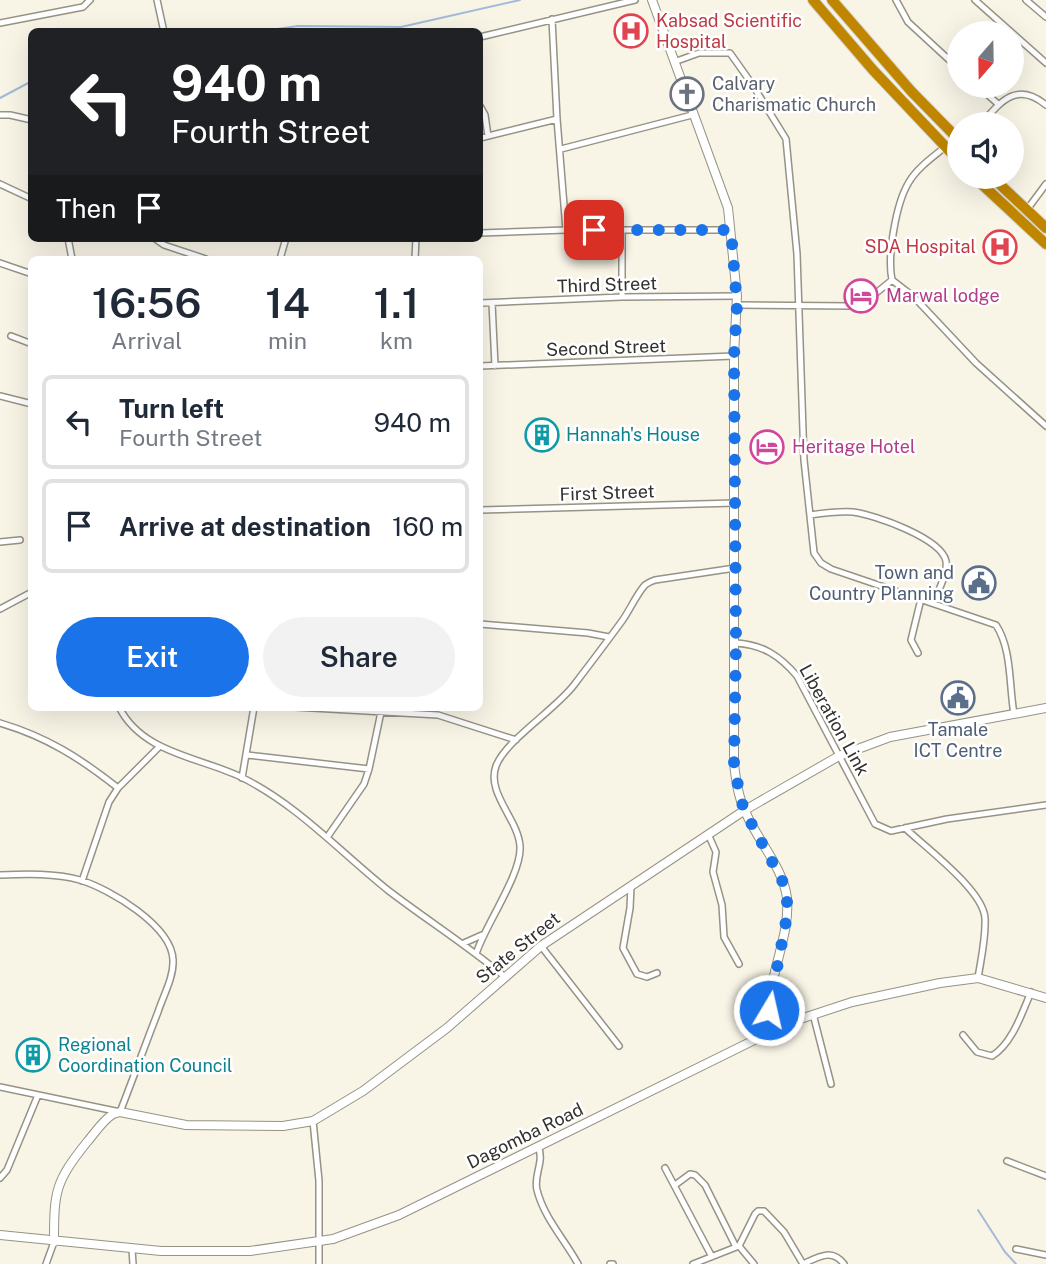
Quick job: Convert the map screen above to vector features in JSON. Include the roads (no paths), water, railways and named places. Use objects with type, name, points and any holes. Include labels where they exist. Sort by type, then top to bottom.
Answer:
[{"type":"highway","points":[[813,0],[873,70],[945,147]]},
{"type":"highway","points":[[832,0],[911,91],[947,128]]},
{"type":"highway","points":[[987,189],[1046,244]]},
{"type":"highway","points":[[1004,189],[1046,228]]},
{"type":"street","points":[[0,23],[83,7],[90,0]]},
{"type":"street","points":[[157,0],[163,28]]},
{"type":"street","points":[[483,36],[635,0]]},
{"type":"street","points":[[652,0],[692,115],[724,195],[731,230],[737,301],[734,356],[734,764],[744,810],[782,880],[787,899],[787,916],[770,1003],[772,1032]]},
{"type":"street","points":[[896,0],[908,22],[947,58]]},
{"type":"street","points":[[975,0],[1046,63]]},
{"type":"street","points":[[1026,0],[1046,17]]},
{"type":"street","points":[[552,19],[566,230]]},
{"type":"street","points":[[674,62],[699,53],[730,53],[786,139],[797,254],[804,460],[814,553],[821,563],[831,569],[996,625],[1001,631],[1014,714]]},
{"type":"street","points":[[991,112],[998,104],[1020,93],[1034,96],[1046,105]]},
{"type":"street","points":[[991,98],[998,104]]},
{"type":"street","points":[[483,111],[488,136]]},
{"type":"street","points":[[0,115],[28,119]]},
{"type":"street","points":[[561,149],[692,115]]},
{"type":"street","points":[[483,137],[557,120]]},
{"type":"street","points":[[945,147],[909,180],[904,191],[893,244],[890,270],[892,280],[914,297],[976,363],[1046,426]]},
{"type":"street","points":[[0,184],[28,197]]},
{"type":"street","points":[[1026,211],[1046,184]]},
{"type":"street","points":[[622,230],[622,297]]},
{"type":"street","points":[[483,233],[731,230]]},
{"type":"street","points":[[160,242],[197,256]]},
{"type":"street","points":[[0,263],[28,273]]},
{"type":"street","name":"Third Street","points":[[483,303],[622,297],[797,306],[851,306],[860,303],[892,280]]},
{"type":"street","points":[[492,303],[495,366]]},
{"type":"street","points":[[11,337],[28,343]]},
{"type":"street","name":"Second Street","points":[[483,366],[734,356]]},
{"type":"street","points":[[0,396],[28,403]]},
{"type":"street","name":"First Street","points":[[483,510],[735,503]]},
{"type":"street","points":[[810,515],[855,513],[929,539],[946,558],[946,567],[934,602]]},
{"type":"street","points":[[0,542],[20,540]]},
{"type":"street","points":[[476,954],[482,935],[503,897],[519,856],[520,844],[494,778],[500,758],[516,740],[560,702],[645,585],[735,568]]},
{"type":"street","points":[[0,609],[28,594]]},
{"type":"street","points":[[918,653],[911,640],[921,598]]},
{"type":"street","points":[[483,624],[609,637]]},
{"type":"street","name":"Liberation Link","points":[[736,643],[765,649],[786,663],[797,676],[875,824],[891,831],[905,828]]},
{"type":"street","name":"State Street","points":[[0,1087],[186,1125],[273,1126],[313,1121],[351,1099],[447,1028],[541,946],[744,810],[839,756],[890,737],[1046,708]]},
{"type":"street","points":[[122,711],[146,739],[159,747],[187,755],[242,778],[299,813],[389,891],[464,943],[505,977]]},
{"type":"street","points":[[242,778],[253,711]]},
{"type":"street","points":[[364,711],[438,715],[516,740]]},
{"type":"street","points":[[328,836],[363,784],[369,769],[381,712]]},
{"type":"street","points":[[0,723],[48,740],[93,768],[118,788]]},
{"type":"street","points":[[82,881],[104,814],[118,788],[159,747]]},
{"type":"street","points":[[247,755],[369,769]]},
{"type":"street","points":[[905,828],[947,819],[1046,805]]},
{"type":"street","points":[[905,828],[967,887],[983,909],[984,938],[978,978]]},
{"type":"street","points":[[708,834],[716,852],[713,872],[722,905],[724,937],[739,964]]},
{"type":"street","points":[[0,875],[65,877],[82,881],[139,912],[169,942],[172,951],[172,969],[120,1112],[108,1118],[65,1169],[55,1201],[54,1242],[46,1264]]},
{"type":"street","points":[[631,886],[631,908],[622,948],[637,974],[648,977],[657,973]]},
{"type":"street","points":[[464,943],[482,935]]},
{"type":"street","points":[[541,946],[619,1046]]},
{"type":"street","name":"Dagomba Road","points":[[0,1236],[132,1249],[240,1251],[320,1242],[350,1235],[399,1216],[813,1014],[852,1002],[940,983],[978,978],[1046,998]]},
{"type":"street","points":[[963,1035],[977,1052],[992,1056],[998,1052],[1020,1017],[1031,992]]},
{"type":"street","points":[[813,1014],[831,1084]]},
{"type":"street","points":[[0,1178],[7,1170],[38,1096]]},
{"type":"street","points":[[313,1121],[319,1181],[319,1264]]},
{"type":"street","points":[[538,1146],[542,1158],[536,1188],[556,1230],[578,1264]]},
{"type":"street","points":[[1007,1161],[1046,1176]]},
{"type":"street","points":[[665,1168],[711,1255]]},
{"type":"street","points":[[675,1185],[690,1174],[698,1177],[705,1185],[737,1246],[754,1264]]},
{"type":"street","points":[[693,1264],[737,1246],[758,1211],[764,1211],[784,1232],[803,1264],[825,1254],[838,1257],[844,1264]]},
{"type":"street","points":[[132,1249],[133,1264]]},
{"type":"street","points":[[1016,1250],[1046,1255]]},
{"type":"waterway","points":[[284,28],[401,27],[520,0]]},
{"type":"waterway","points":[[0,98],[28,83]]},
{"type":"waterway","points":[[978,1210],[1016,1264]]},
{"type":"place","name":"Kabsad Scientific Hospital","points":[[631,31]]},
{"type":"place","name":"Calvary Charismatic Church","points":[[687,94]]},
{"type":"place","name":"SDA Hospital","points":[[1000,247]]},
{"type":"place","name":"Marwal lodge","points":[[861,296]]},
{"type":"place","name":"Hannah's House","points":[[542,435]]},
{"type":"place","name":"Heritage Hotel","points":[[767,447]]},
{"type":"place","name":"Town and Country Planning","points":[[979,583]]},
{"type":"place","name":"Tamale ICT Centre","points":[[958,698]]},
{"type":"place","name":"Regional Coordination Council","points":[[33,1055]]}]
